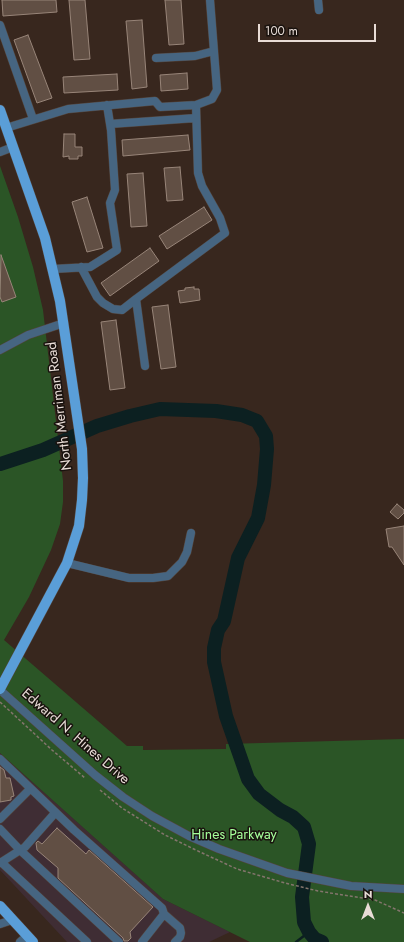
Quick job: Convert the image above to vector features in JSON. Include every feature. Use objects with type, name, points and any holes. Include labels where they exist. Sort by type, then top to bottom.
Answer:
[{"type":"main road","name":"North Merriman Road","points":[[0,110],[45,238],[53,269],[64,323],[82,449],[83,478],[81,513],[73,547],[67,563],[0,690]]},
{"type":"main road","points":[[0,906],[27,940]]},
{"type":"street","points":[[6,128],[68,109],[155,101],[160,107],[196,105],[212,99],[217,90],[210,0]]},
{"type":"street","points":[[318,0],[319,10]]},
{"type":"street","points":[[0,25],[33,119]]},
{"type":"street","points":[[156,58],[195,56],[214,51]]},
{"type":"street","points":[[81,267],[103,303],[113,309],[122,310],[226,233],[220,218],[202,186],[198,172],[196,105]]},
{"type":"street","points":[[53,269],[90,267],[117,250],[110,203],[115,190],[110,124],[107,106]]},
{"type":"street","points":[[110,124],[196,118]]},
{"type":"street","points":[[0,152],[13,147]]},
{"type":"street","points":[[136,299],[145,366]]},
{"type":"street","points":[[0,350],[28,335],[64,323]]},
{"type":"street","points":[[67,563],[129,578],[168,576],[182,562],[187,552],[191,533]]},
{"type":"street","name":"Edward N. Hines Drive","points":[[0,690],[95,775],[152,816],[189,836],[257,863],[287,873],[351,886],[404,889]]},
{"type":"street","points":[[0,759],[55,813],[162,908],[164,914],[180,928],[180,937],[176,942]]},
{"type":"street","points":[[0,819],[30,789]]},
{"type":"street","points":[[55,813],[25,847],[1,862],[87,942]]},
{"type":"street","points":[[0,829],[20,850],[119,942]]},
{"type":"street","points":[[142,942],[164,914]]},
{"type":"street","points":[[0,924],[12,920]]},
{"type":"path","points":[[286,883],[375,900],[404,913]]},
{"type":"shaded area","points":[[0,753],[163,899],[230,932],[209,942],[67,942],[0,870]]},
{"type":"green space","name":"Hines Parkway","points":[[0,166],[18,217],[33,267],[43,310],[63,481],[63,502],[60,524],[51,550],[29,597],[4,640],[127,746],[143,746],[143,750],[226,749],[226,744],[404,739],[404,942],[250,942],[163,899],[0,753]]},
{"type":"building","points":[[2,0],[56,0],[57,12],[3,16]]},
{"type":"building","points":[[69,0],[85,0],[90,59],[74,60]]},
{"type":"building","points":[[165,0],[181,0],[184,44],[169,45]]},
{"type":"building","points":[[142,20],[147,87],[132,89],[126,21]]},
{"type":"building","points":[[28,35],[52,98],[37,103],[14,40]]},
{"type":"building","points":[[187,73],[188,89],[161,91],[160,75]]},
{"type":"building","points":[[117,74],[118,90],[64,93],[63,77]]},
{"type":"building","points":[[64,134],[75,134],[75,147],[82,147],[82,156],[78,156],[78,159],[69,159],[69,156],[63,157]]},
{"type":"building","points":[[188,135],[190,150],[123,156],[122,140]]},
{"type":"building","points":[[180,167],[183,200],[167,201],[164,168]]},
{"type":"building","points":[[143,173],[147,226],[131,227],[127,174]]},
{"type":"building","points":[[87,197],[103,248],[87,252],[72,202]]},
{"type":"building","points":[[204,207],[212,220],[167,249],[159,236]]},
{"type":"building","points":[[150,248],[159,261],[110,296],[101,283]]},
{"type":"building","points":[[1,255],[16,297],[2,302],[0,297]]},
{"type":"building","points":[[194,287],[194,289],[199,289],[200,300],[180,303],[178,291],[185,290],[185,288]]},
{"type":"building","points":[[168,305],[176,367],[161,369],[152,307]]},
{"type":"building","points":[[116,320],[125,388],[110,390],[101,322]]},
{"type":"building","points":[[397,504],[404,510],[404,513],[398,519],[390,512]]},
{"type":"building","points":[[404,526],[404,565],[392,547],[389,547],[386,529]]},
{"type":"building","points":[[0,767],[4,770],[6,778],[10,778],[14,796],[11,797],[11,800],[0,802]]},
{"type":"building","points":[[57,828],[86,854],[89,850],[153,907],[130,932],[131,938],[128,941],[124,941],[123,938],[58,878],[58,868],[37,850],[36,843],[38,841],[42,844]]},
{"type":"waterway","points":[[0,464],[43,450],[97,426],[160,409],[216,411],[242,415],[257,421],[266,436],[267,449],[264,485],[258,518],[238,558],[224,621],[218,630],[214,648],[214,662],[226,716],[248,779],[259,794],[280,810],[293,817],[304,827],[309,844],[302,897],[304,922],[309,932],[315,939],[322,942]]},
{"type":"waterway","points":[[296,942],[309,932]]}]
